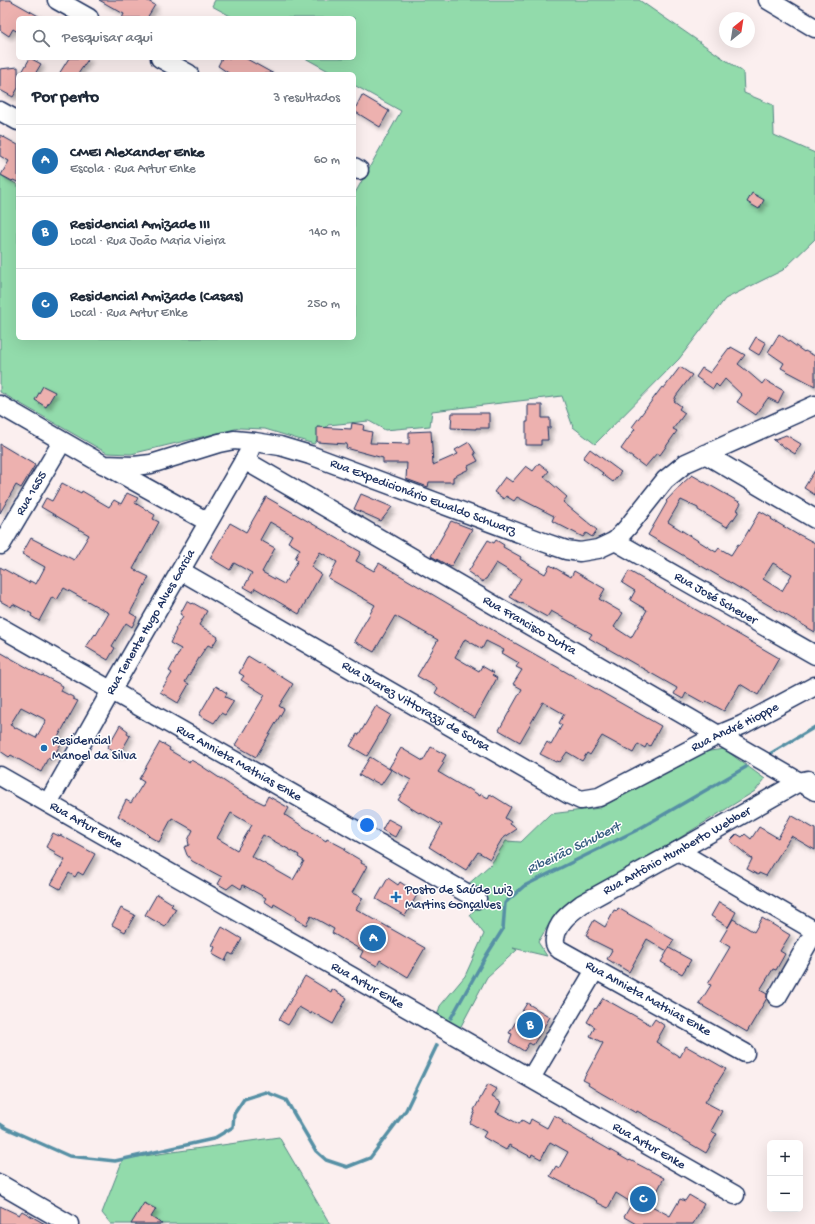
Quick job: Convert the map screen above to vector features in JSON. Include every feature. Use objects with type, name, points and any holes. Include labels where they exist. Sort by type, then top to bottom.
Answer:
[{"type":"street","points":[[57,0],[85,16]]},
{"type":"street","points":[[768,0],[815,28]]},
{"type":"street","points":[[164,60],[185,72]]},
{"type":"street","points":[[0,111],[16,120]]},
{"type":"street","name":"Rua Expedicionário Ewaldo Schwarz","points":[[0,405],[104,465],[134,466],[151,464],[218,443],[234,440],[280,446],[310,455],[566,550],[580,552],[598,550],[615,542],[628,528],[665,480],[686,463],[815,405]]},
{"type":"street","name":"Rua 1655","points":[[1,545],[62,442]]},
{"type":"street","name":"Rua Tenente Hugo Alves Garcia","points":[[48,803],[111,690],[244,460],[256,442]]},
{"type":"street","points":[[705,454],[815,519]]},
{"type":"street","name":"Rua Francisco Dutra","points":[[244,460],[718,735],[807,780],[815,791]]},
{"type":"street","points":[[104,465],[208,522]]},
{"type":"street","name":"Rua José Scheuer","points":[[615,542],[815,655]]},
{"type":"street","name":"Rua Juarez Vittorazzi de Sousa","points":[[181,570],[547,782],[581,800],[599,797],[655,768]]},
{"type":"street","name":"Rua Annieta Mathias Enke","points":[[0,627],[477,900]]},
{"type":"street","name":"Rua André Hioppe","points":[[655,768],[718,735],[742,725],[815,686]]},
{"type":"street","name":"Rua Artur Enke","points":[[0,776],[735,1195]]},
{"type":"street","name":"Rua Antônio Humberto Webber","points":[[554,942],[559,924],[568,914],[582,904],[807,780]]},
{"type":"street","points":[[678,852],[815,931],[777,996]]},
{"type":"street","name":"Rua Annieta Mathias Enke","points":[[554,942],[560,950],[745,1053]]},
{"type":"street","points":[[531,1078],[595,970]]},
{"type":"street","points":[[0,1184],[69,1224]]},
{"type":"green space","points":[[215,0],[639,0],[743,72],[744,93],[773,105],[774,135],[815,153],[815,239],[783,270],[725,299],[679,359],[595,444],[573,427],[562,396],[432,411],[430,426],[385,430],[369,421],[328,425],[314,444],[265,429],[239,428],[131,454],[107,453],[0,392],[0,175],[16,184],[16,340],[356,340],[356,191],[401,111],[356,86],[356,72],[330,72],[309,60],[356,60],[356,16],[230,16],[212,6]]},
{"type":"green space","points":[[724,749],[765,779],[755,791],[572,905],[551,921],[538,942],[547,956],[513,948],[517,950],[487,977],[460,1028],[437,1016],[440,1006],[465,976],[484,934],[470,915],[476,908],[465,887],[491,864],[506,841],[521,842],[550,814],[600,808],[703,752]]},
{"type":"green space","points":[[279,1137],[330,1224],[111,1224],[102,1213],[123,1159]]},
{"type":"building","points":[[0,0],[10,0],[38,16],[16,16],[16,31],[13,29],[9,36],[0,30]]},
{"type":"building","points":[[99,0],[146,0],[155,5],[148,16],[123,16],[124,14]]},
{"type":"building","points":[[29,60],[34,60],[41,64],[36,72],[22,72]]},
{"type":"building","points":[[68,60],[88,60],[79,72],[60,72]]},
{"type":"building","points":[[221,60],[249,60],[270,72],[227,72],[218,66]]},
{"type":"building","points":[[18,67],[18,72],[16,72],[16,92],[13,97],[0,90],[0,69]]},
{"type":"building","points":[[362,95],[389,111],[380,127],[356,112],[356,107]]},
{"type":"building","points":[[0,135],[16,144],[16,181],[12,181],[1,175],[9,161],[0,156]]},
{"type":"building","points":[[752,193],[764,200],[759,209],[747,202]]},
{"type":"building","points":[[779,334],[804,352],[805,351],[815,356],[815,386],[781,368],[784,363],[768,352]]},
{"type":"building","points":[[756,337],[766,343],[759,355],[749,349]]},
{"type":"building","points":[[731,347],[745,355],[738,364],[762,384],[765,380],[784,391],[778,403],[768,398],[756,415],[737,402],[742,395],[725,379],[719,387],[716,384],[713,389],[696,377],[702,368],[710,373]]},
{"type":"building","points":[[680,367],[692,375],[676,396],[674,401],[681,406],[679,409],[685,413],[673,429],[677,431],[660,455],[657,453],[645,467],[621,449],[635,429],[632,427],[662,387],[664,388]]},
{"type":"building","points":[[43,386],[55,392],[46,407],[35,400]]},
{"type":"building","points":[[528,405],[542,405],[542,418],[550,418],[550,428],[547,428],[548,440],[541,440],[541,445],[526,445]]},
{"type":"building","points":[[452,413],[489,413],[489,428],[451,428]]},
{"type":"building","points":[[352,423],[364,425],[363,430],[372,432],[370,443],[409,444],[409,432],[431,431],[433,465],[458,454],[455,450],[469,442],[478,461],[468,466],[469,469],[453,477],[453,482],[429,482],[428,487],[406,479],[407,463],[383,463],[383,458],[346,448],[347,444],[317,442],[317,427],[351,429]]},
{"type":"building","points":[[786,435],[801,444],[795,454],[773,440]]},
{"type":"building","points":[[0,444],[35,465],[21,488],[16,485],[0,513]]},
{"type":"building","points":[[590,449],[621,472],[613,482],[583,458]]},
{"type":"building","points":[[539,463],[549,471],[544,477],[567,497],[563,502],[597,530],[592,537],[586,533],[583,537],[552,521],[554,516],[517,497],[514,501],[506,496],[504,499],[494,492],[505,477],[512,482],[526,466],[533,471]]},
{"type":"building","points":[[815,470],[815,495],[804,488]]},
{"type":"building","points":[[692,475],[741,503],[737,510],[739,511],[727,527],[698,510],[698,508],[681,500],[668,522],[716,552],[719,548],[731,555],[738,544],[740,545],[760,511],[798,535],[815,543],[815,632],[648,535],[667,502],[666,501]],"holes":[[[773,563],[792,574],[782,591],[763,579]]]},
{"type":"building","points":[[62,483],[81,493],[82,491],[109,507],[114,500],[121,504],[127,493],[138,498],[135,503],[155,515],[153,519],[159,522],[133,569],[149,577],[130,613],[137,617],[132,627],[126,623],[112,646],[115,648],[108,660],[86,647],[95,634],[96,635],[109,613],[64,588],[57,600],[52,597],[39,621],[31,616],[32,614],[13,604],[11,607],[0,601],[0,567],[29,583],[30,581],[36,584],[45,567],[22,554],[31,538],[74,560],[89,535],[41,507],[46,498],[52,501]]},
{"type":"building","points":[[361,494],[392,507],[381,521],[354,509]]},
{"type":"building","points":[[266,497],[361,552],[356,561],[374,571],[379,563],[508,639],[661,726],[650,746],[647,744],[645,748],[638,744],[633,753],[602,736],[590,755],[587,753],[582,761],[567,752],[560,762],[556,762],[540,754],[547,742],[551,745],[562,725],[559,723],[564,714],[543,702],[520,742],[499,730],[522,689],[513,684],[522,670],[516,667],[519,663],[502,653],[504,650],[486,641],[482,649],[465,639],[455,657],[479,671],[482,666],[494,673],[492,675],[497,678],[475,718],[435,693],[438,688],[417,676],[438,640],[395,616],[374,652],[354,641],[375,605],[328,578],[337,562],[320,552],[311,567],[321,574],[299,614],[255,588],[253,592],[244,587],[252,573],[234,563],[230,570],[210,558],[230,523],[246,532]],"holes":[[[270,522],[292,535],[288,542],[300,549],[295,558],[298,560],[284,584],[262,572],[275,548],[260,540]]]},
{"type":"building","points":[[451,521],[472,529],[451,567],[431,556]]},
{"type":"building","points":[[488,540],[494,543],[496,540],[504,545],[503,547],[521,557],[520,559],[545,574],[550,565],[571,577],[574,571],[605,589],[599,599],[623,613],[614,627],[631,638],[647,610],[630,600],[635,591],[622,583],[629,571],[779,658],[758,695],[740,684],[724,711],[706,701],[704,703],[686,693],[683,699],[674,694],[677,688],[589,638],[592,634],[551,611],[547,617],[510,597],[521,578],[496,563],[483,582],[468,572]]},
{"type":"building","points":[[187,601],[207,611],[199,625],[218,637],[212,647],[208,645],[202,653],[185,682],[189,684],[178,703],[160,692],[172,673],[169,671],[181,649],[170,643],[176,630],[175,629],[183,616],[180,614]]},
{"type":"building","points":[[0,652],[63,686],[61,691],[78,701],[57,739],[62,742],[51,760],[48,758],[41,772],[11,755],[9,757],[0,751]],"holes":[[[21,707],[46,720],[36,738],[10,725]]]},
{"type":"building","points":[[248,656],[293,684],[279,706],[284,709],[256,757],[235,745],[265,695],[241,680],[244,676],[239,673]]},
{"type":"building","points":[[216,686],[227,693],[225,697],[234,701],[225,715],[221,713],[214,723],[199,715]]},
{"type":"building","points":[[376,706],[391,715],[367,756],[350,746],[357,734],[359,735]]},
{"type":"building","points":[[120,725],[128,731],[127,734],[130,736],[119,755],[107,748]]},
{"type":"building","points":[[160,742],[170,748],[169,750],[190,762],[191,760],[200,765],[242,793],[264,804],[268,796],[289,808],[285,815],[326,841],[327,839],[346,849],[345,851],[362,861],[361,863],[367,866],[352,893],[363,898],[356,909],[425,948],[408,977],[380,960],[377,966],[360,957],[363,951],[332,933],[334,929],[311,916],[306,925],[295,919],[296,917],[274,904],[273,907],[264,901],[266,898],[243,885],[241,889],[233,884],[227,889],[218,884],[222,877],[192,861],[187,855],[184,847],[189,845],[188,840],[193,830],[172,818],[159,842],[118,816],[126,800],[131,803],[144,782],[139,779]],"holes":[[[231,813],[252,825],[237,850],[217,838]],[[263,835],[299,855],[298,857],[304,861],[293,880],[251,856]]]},
{"type":"building","points":[[431,747],[446,755],[442,762],[444,763],[438,772],[480,796],[481,794],[488,798],[490,794],[511,807],[505,818],[517,829],[502,839],[490,859],[478,852],[466,870],[429,847],[442,825],[398,800],[411,780],[389,768],[401,748],[423,761]]},
{"type":"building","points":[[370,757],[391,770],[381,785],[372,780],[371,782],[359,775]]},
{"type":"building","points":[[791,815],[815,829],[815,850],[791,836],[766,876],[759,873],[758,875],[747,869],[752,859],[730,841],[737,834],[742,837],[745,834],[751,839],[759,827],[778,838]]},
{"type":"building","points":[[388,819],[401,826],[395,837],[382,830]]},
{"type":"building","points":[[53,833],[59,836],[60,835],[95,854],[83,875],[78,872],[75,877],[69,873],[60,889],[51,884],[65,860],[54,854],[55,852],[46,847]]},
{"type":"building","name":"Posto de Saúde Luiz Martins Gonçalves","points":[[388,878],[398,885],[400,882],[409,888],[408,890],[417,895],[405,916],[376,899]]},
{"type":"building","points":[[157,894],[173,904],[171,906],[176,909],[165,927],[145,915]]},
{"type":"building","points":[[719,902],[736,912],[728,927],[711,916]]},
{"type":"building","points":[[121,908],[135,915],[125,932],[112,925]]},
{"type":"building","points":[[618,908],[674,940],[667,951],[647,939],[629,972],[607,959],[612,950],[588,938],[586,935],[594,920],[605,927],[614,910],[617,911]]},
{"type":"building","points":[[762,918],[790,935],[780,951],[785,954],[776,970],[773,969],[760,990],[767,994],[767,998],[747,1032],[699,1004],[711,985],[708,984],[730,947],[720,941],[733,919],[754,932]]},
{"type":"building","points":[[222,927],[242,939],[233,955],[229,953],[225,961],[212,954],[215,947],[212,945]]},
{"type":"building","points":[[669,948],[691,960],[682,974],[661,962]]},
{"type":"building","points":[[305,976],[331,992],[332,989],[347,998],[333,1024],[312,1012],[311,1014],[299,1007],[288,1025],[279,1020]]},
{"type":"building","points":[[603,998],[651,1025],[655,1019],[665,1026],[656,1042],[680,1057],[686,1046],[726,1069],[705,1102],[722,1111],[711,1131],[717,1134],[706,1153],[669,1131],[670,1129],[637,1111],[636,1113],[588,1085],[589,1083],[583,1080],[603,1043],[590,1036],[595,1027],[587,1022]]},
{"type":"building","points":[[527,1003],[550,1017],[533,1045],[529,1043],[524,1051],[509,1042],[512,1034],[509,1033]]},
{"type":"building","points":[[488,1084],[497,1089],[492,1097],[501,1102],[496,1112],[519,1124],[522,1120],[529,1124],[531,1119],[547,1128],[554,1115],[563,1120],[562,1122],[629,1161],[630,1160],[664,1178],[650,1205],[670,1216],[680,1199],[685,1201],[689,1195],[704,1204],[693,1224],[636,1224],[624,1217],[632,1203],[616,1193],[608,1208],[550,1176],[556,1166],[559,1168],[568,1152],[550,1142],[541,1159],[532,1154],[531,1157],[509,1145],[506,1150],[483,1137],[486,1132],[470,1123],[475,1111],[474,1110]]},
{"type":"building","points":[[144,1203],[156,1209],[151,1217],[162,1224],[131,1224]]},
{"type":"building","points":[[0,1206],[19,1215],[22,1211],[45,1224],[0,1224]]},
{"type":"waterway","name":"Ribeirão Schubert","points":[[768,755],[815,727]]},
{"type":"waterway","name":"Ribeirão Schubert","points":[[451,1018],[503,929],[505,903],[524,886],[637,830],[746,767]]},
{"type":"waterway","name":"Ribeirão Schubert","points":[[0,1124],[69,1156],[115,1161],[213,1139],[233,1127],[234,1114],[244,1099],[266,1092],[286,1100],[316,1151],[326,1160],[347,1167],[370,1158],[406,1110],[437,1045]]},
{"type":"place","name":"Residencial Manoel da Silva","points":[[44,748]]},
{"type":"place","name":"Posto de Saúde Luiz Martins Gonçalves","points":[[396,897]]},
{"type":"place","name":"CMEI Alexander Enke","points":[[373,938]]},
{"type":"place","name":"Residencial Amizade III","points":[[530,1025]]},
{"type":"place","name":"Residencial Amizade (Casas)","points":[[643,1199]]}]
